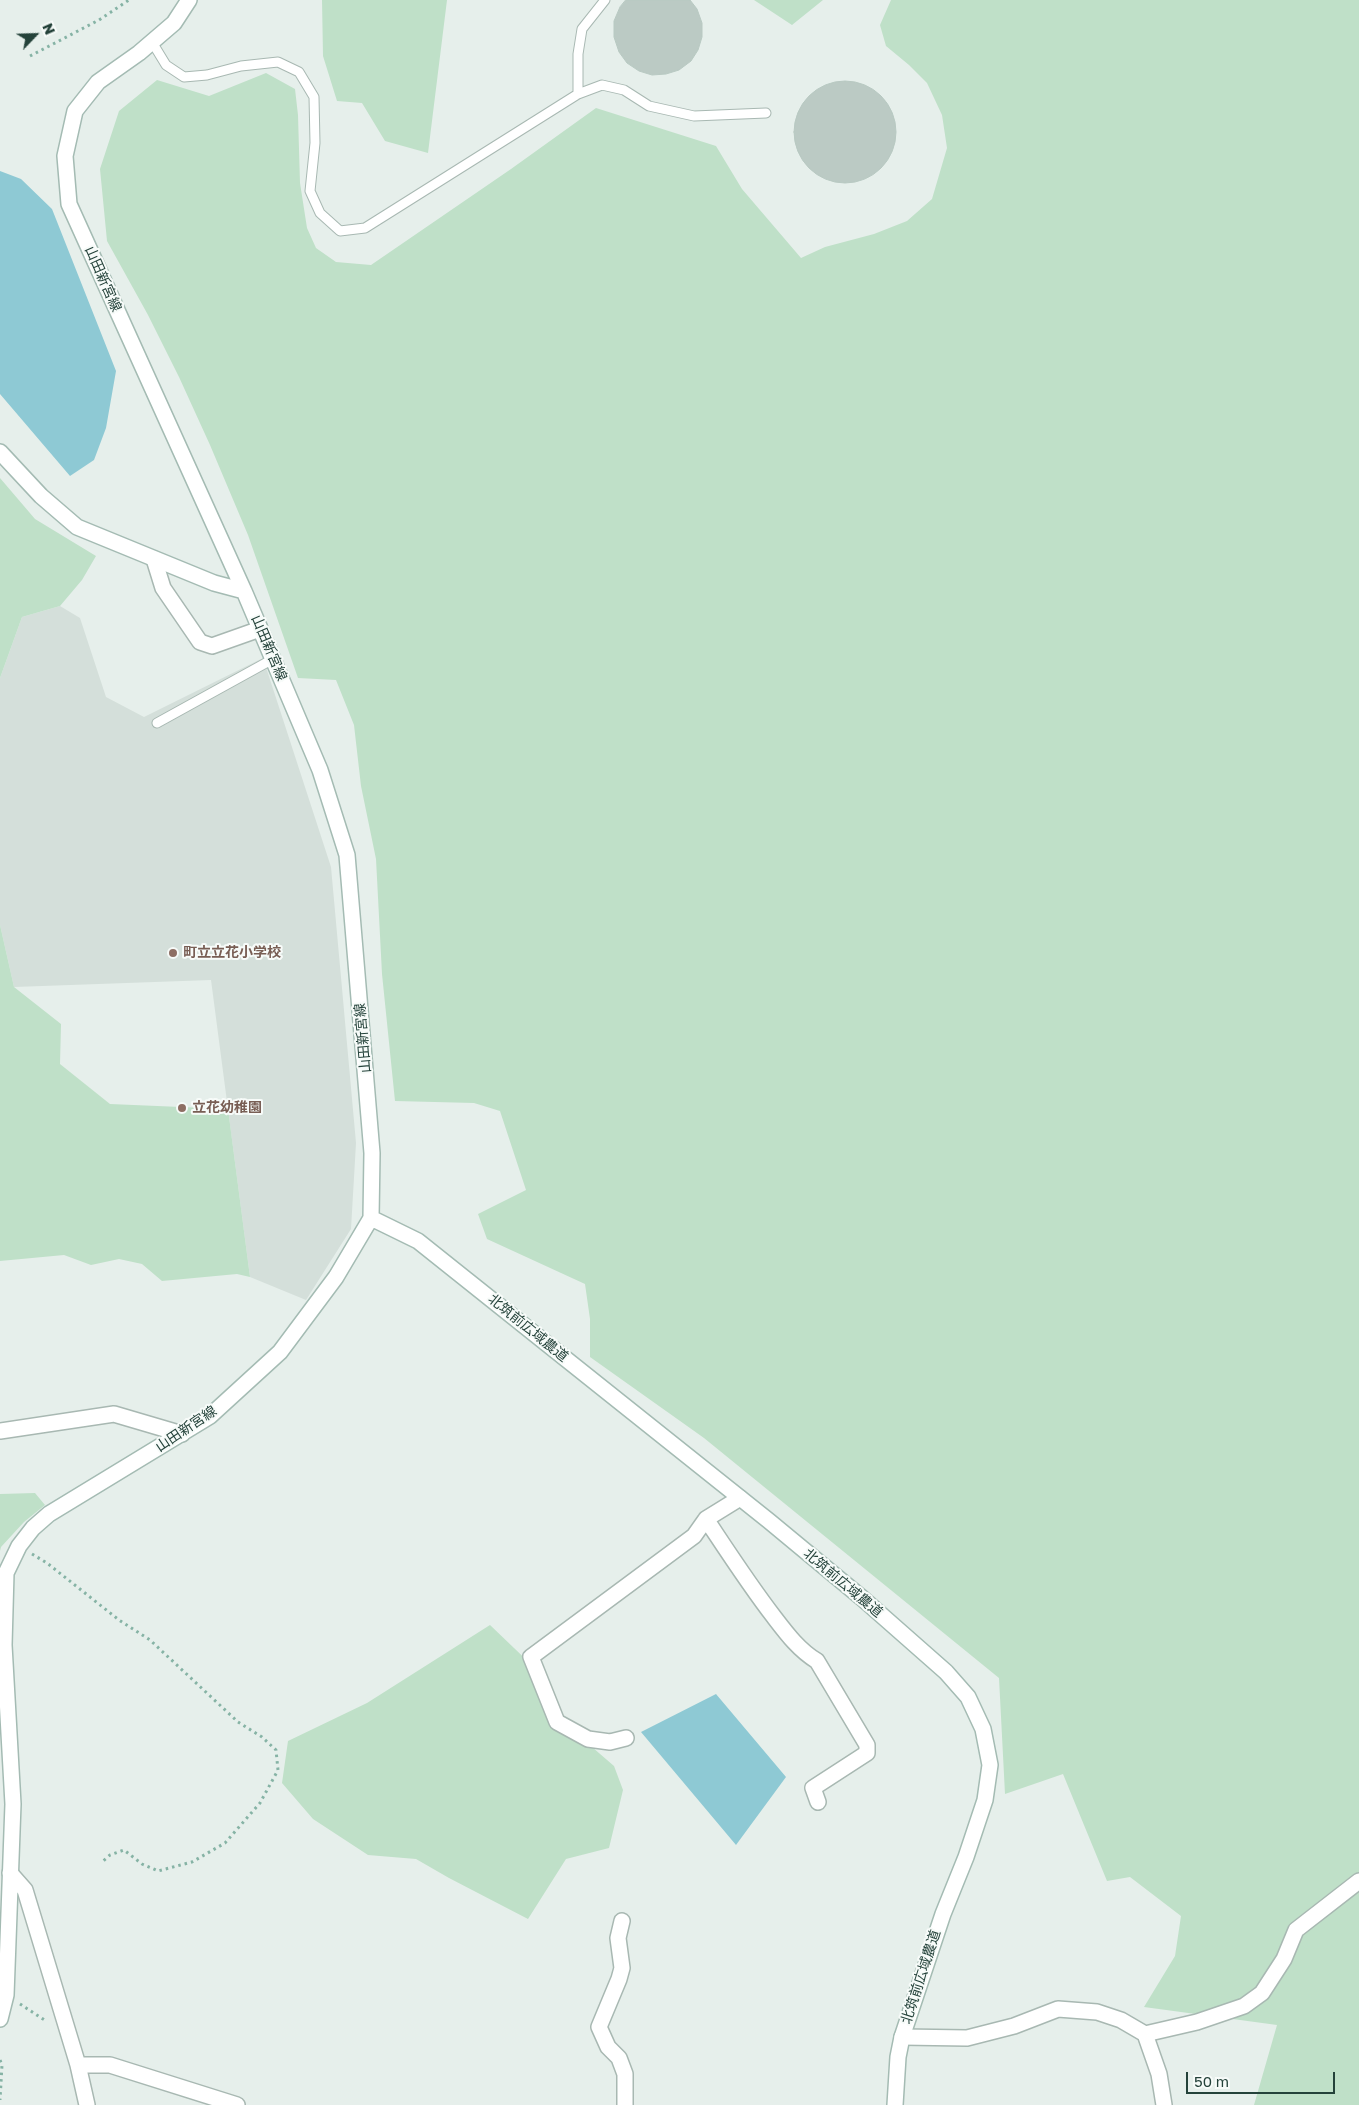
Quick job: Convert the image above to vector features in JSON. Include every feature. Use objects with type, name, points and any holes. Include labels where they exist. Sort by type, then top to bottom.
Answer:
[{"type":"street","name":"山田新宮線","points":[[0,2019],[13,1804],[4,1645],[6,1573],[19,1546],[33,1528],[49,1514],[210,1416],[280,1352],[336,1276],[371,1218],[372,1153],[347,855],[320,770],[244,591],[69,204],[66,156],[75,111],[98,82],[152,42],[174,23],[188,0]]},
{"type":"street","points":[[0,452],[41,496],[77,527],[214,583],[244,591]]},
{"type":"street","points":[[154,559],[163,588],[200,642],[212,646],[260,629]]},
{"type":"street","name":"北筑前広域農道","points":[[371,1218],[418,1240],[740,1498],[862,1598],[946,1672],[968,1697],[983,1729],[990,1765],[985,1800],[966,1857],[942,1914],[902,2037],[898,2057],[895,2105]]},
{"type":"street","points":[[0,1431],[114,1414],[182,1434]]},
{"type":"street","points":[[626,1738],[610,1742],[588,1739],[557,1722],[531,1658],[694,1536],[706,1519],[740,1498]]},
{"type":"street","points":[[706,1519],[752,1589],[804,1653],[817,1661],[867,1746],[867,1753],[813,1788],[818,1802]]},
{"type":"street","points":[[10,1873],[25,1890],[78,2065],[87,2105]]},
{"type":"street","points":[[1145,2034],[1197,2022],[1244,2006],[1262,1992],[1284,1959],[1296,1930],[1359,1881]]},
{"type":"street","points":[[622,1921],[618,1938],[622,1968],[620,1979],[598,2027],[608,2047],[619,2058],[625,2074],[625,2105]]},
{"type":"street","points":[[902,2037],[967,2038],[1014,2026],[1058,2009],[1097,2012],[1121,2020],[1145,2034],[1159,2074],[1164,2105]]},
{"type":"street","points":[[78,2065],[110,2065],[237,2105]]},
{"type":"lane","points":[[578,94],[578,54],[582,29],[605,0]]},
{"type":"lane","points":[[152,42],[166,65],[184,77],[206,76],[241,66],[278,62],[299,72],[314,97],[314,143],[310,191],[320,213],[340,231],[365,228],[578,94],[602,85],[624,90],[649,106],[694,116],[766,112]]},
{"type":"lane","points":[[157,723],[273,659]]},
{"type":"path","points":[[30,56],[99,20],[129,0]]},
{"type":"path","points":[[19,1546],[47,1563],[119,1620],[150,1640],[238,1722],[262,1737],[276,1750],[278,1770],[260,1803],[225,1843],[192,1862],[158,1871],[142,1864],[124,1850],[110,1855],[102,1862]]},
{"type":"path","points":[[3,1994],[68,2035]]},
{"type":"path","points":[[0,2060],[2,2065],[0,2100]]},
{"type":"shaded area","name":"町立立花小学校","points":[[60,606],[80,618],[106,697],[144,717],[263,658],[331,867],[356,1143],[351,1229],[306,1300],[250,1277],[211,980],[14,987],[0,925],[0,678],[22,617]]},
{"type":"green space","points":[[322,0],[447,0],[428,153],[385,141],[362,103],[337,101],[323,56]]},
{"type":"green space","points":[[754,0],[823,0],[792,25]]},
{"type":"green space","points":[[891,0],[1359,0],[1359,2105],[1254,2105],[1277,2025],[1144,2007],[1175,1956],[1181,1916],[1130,1877],[1107,1881],[1063,1774],[1005,1794],[999,1678],[704,1438],[590,1357],[590,1319],[585,1284],[487,1239],[478,1214],[526,1190],[500,1111],[474,1103],[395,1101],[382,974],[376,859],[361,786],[354,725],[336,680],[298,678],[248,535],[210,445],[148,315],[107,241],[100,169],[119,111],[157,80],[209,96],[266,73],[295,89],[298,115],[300,183],[307,228],[316,248],[336,262],[371,265],[596,108],[716,146],[742,189],[801,258],[825,247],[874,234],[907,221],[932,199],[947,148],[942,115],[927,83],[886,46],[880,25]]},
{"type":"green space","points":[[0,478],[35,519],[96,556],[82,580],[60,606],[22,617],[0,678]]},
{"type":"green space","points":[[0,925],[14,987],[61,1024],[60,1064],[110,1104],[228,1109],[250,1277],[237,1274],[162,1281],[142,1264],[119,1259],[91,1265],[64,1255],[0,1261]]},
{"type":"green space","points":[[35,1493],[45,1505],[24,1522],[1,1547],[0,1551],[0,1494]]},
{"type":"green space","points":[[490,1625],[538,1671],[563,1722],[614,1766],[623,1790],[609,1848],[566,1859],[528,1919],[416,1859],[368,1855],[313,1819],[282,1783],[288,1741],[367,1703]]},
{"type":"water","points":[[0,171],[21,179],[52,209],[116,371],[106,428],[94,460],[70,476],[0,394]]},
{"type":"water","points":[[716,1694],[786,1777],[736,1845],[641,1732]]},
{"type":"building","points":[[626,0],[690,0],[697,9],[702,23],[702,37],[698,50],[691,61],[679,70],[666,74],[652,75],[639,71],[627,63],[619,52],[614,37],[614,21],[620,7]]},
{"type":"building","points":[[845,81],[855,82],[874,89],[888,103],[895,122],[895,142],[888,161],[874,175],[855,182],[845,183],[835,182],[816,175],[802,161],[795,142],[794,132],[795,122],[802,103],[816,89],[835,82]]},
{"type":"place","name":"町立立花小学校","points":[[173,953]]},
{"type":"place","name":"立花幼稚園","points":[[182,1108]]}]
